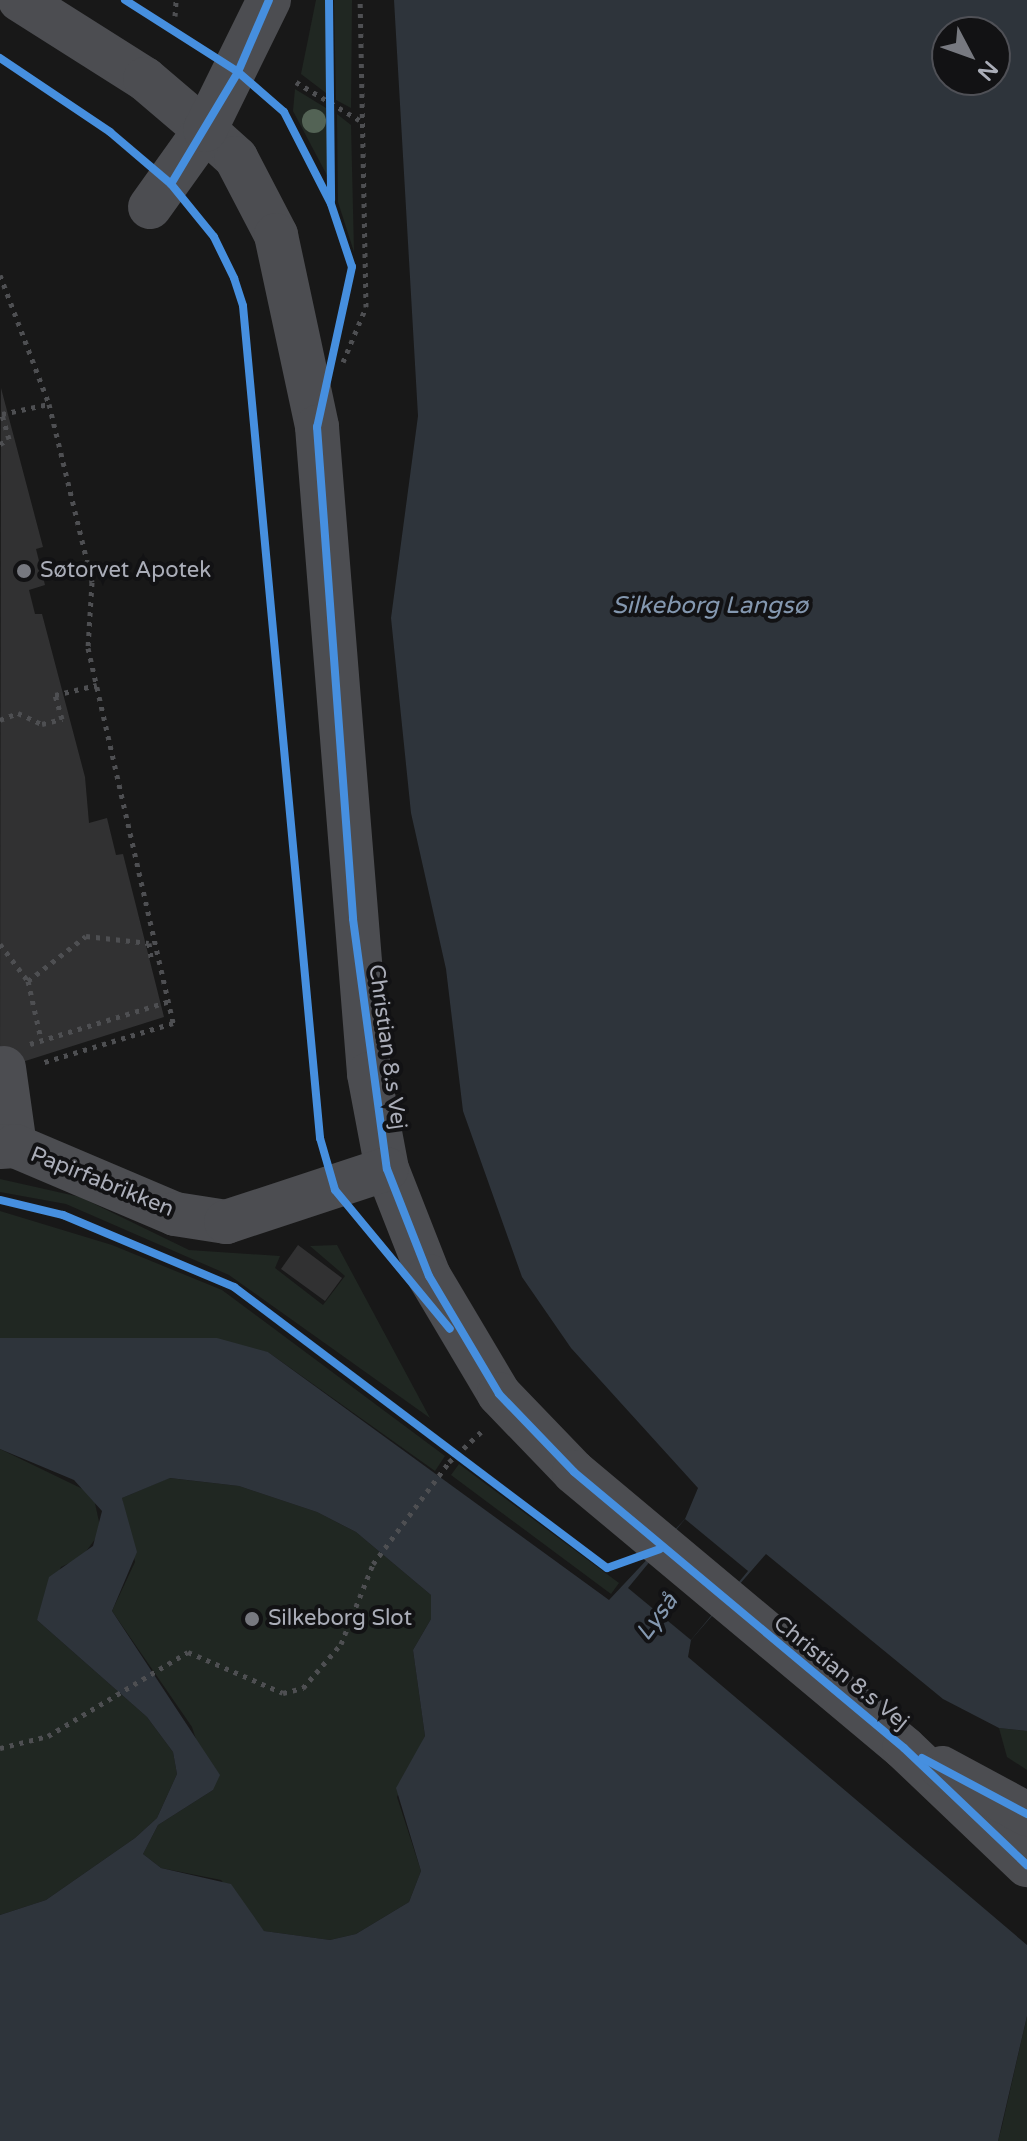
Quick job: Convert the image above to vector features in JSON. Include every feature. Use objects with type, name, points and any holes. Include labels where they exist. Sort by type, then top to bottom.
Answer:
[{"type":"street","name":"Christian 8.s Vej","points":[[20,0],[145,79],[236,158],[260,198],[302,345],[317,427],[360,1010],[387,1169],[429,1276],[499,1394],[660,1549],[904,1748],[1027,1865]]},
{"type":"street","points":[[150,207],[205,130],[269,0]]},
{"type":"street","points":[[8,1147],[10,1063]]},
{"type":"street","name":"Papirfabrikken","points":[[8,1147],[175,1214],[226,1222],[310,1200],[387,1169]]},
{"type":"street","name":"Christian 8.s Vej","points":[[904,1748],[1027,1814]]},
{"type":"path","points":[[175,16],[176,0]]},
{"type":"path","points":[[338,374],[366,307],[360,0]]},
{"type":"path","points":[[163,23],[176,30]]},
{"type":"path","points":[[296,82],[360,121]]},
{"type":"path","points":[[332,90],[332,119]]},
{"type":"path","points":[[0,275],[49,404],[92,582],[88,648],[173,1023],[10,1063]]},
{"type":"path","points":[[329,369],[336,340]]},
{"type":"path","points":[[0,444],[9,439],[2,414],[49,404]]},
{"type":"path","points":[[0,720],[18,713],[42,724],[62,719],[55,695],[97,685]]},
{"type":"path","points":[[28,981],[86,936],[149,943],[151,958]]},
{"type":"path","points":[[0,944],[28,981],[41,1039]]},
{"type":"path","points":[[10,1063],[41,1039],[170,1001]]},
{"type":"path","points":[[447,1444],[470,1463]]},
{"type":"path","points":[[0,1748],[48,1736],[169,1659],[202,1653],[242,1679],[283,1693],[303,1688],[341,1644],[373,1564],[458,1453]]},
{"type":"shaded area","points":[[316,0],[326,0],[326,93],[301,74]]},
{"type":"shaded area","points":[[334,0],[352,0],[351,108],[336,100]]},
{"type":"shaded area","points":[[295,89],[326,108],[329,179],[293,111]]},
{"type":"shaded area","points":[[337,114],[351,125],[354,252],[338,202]]},
{"type":"shaded area","points":[[0,1179],[80,1197],[189,1250],[280,1256],[275,1268],[323,1305],[345,1276],[310,1246],[337,1245],[430,1418],[229,1275],[66,1204],[0,1192]]},
{"type":"shaded area","points":[[0,1211],[112,1245],[222,1290],[445,1456],[435,1471],[268,1352],[0,1338]]},
{"type":"shaded area","points":[[0,1449],[93,1494],[101,1531],[82,1557],[61,1567],[37,1620],[147,1717],[173,1752],[177,1774],[157,1818],[135,1838],[46,1900],[0,1915]]},
{"type":"shaded area","points":[[459,1464],[619,1583],[611,1594],[451,1475]]},
{"type":"shaded area","points":[[169,1478],[239,1486],[317,1512],[356,1532],[431,1595],[431,1619],[413,1650],[425,1736],[397,1797],[421,1871],[409,1902],[356,1934],[330,1940],[264,1931],[221,1880],[161,1868],[143,1854],[158,1825],[213,1790],[192,1727],[112,1611],[135,1562],[122,1498]]},
{"type":"shaded area","points":[[999,1728],[1027,1731],[1027,1770],[1007,1757]]},
{"type":"shaded area","points":[[1027,2016],[1027,2141],[998,2141],[1002,2126]]},
{"type":"water","name":"Silkeborg Langsø","points":[[394,0],[1027,0],[1027,1731],[999,1728],[943,1699],[766,1554],[691,1640],[688,1657],[1027,1945],[1027,2016],[998,2141],[0,2141],[0,1915],[46,1900],[135,1838],[157,1818],[177,1774],[173,1752],[147,1717],[37,1620],[49,1577],[93,1546],[102,1511],[74,1480],[0,1449],[0,1338],[217,1338],[268,1352],[609,1600],[685,1519],[698,1488],[571,1348],[522,1277],[463,1111],[446,969],[411,813],[391,618],[418,416]],"holes":[[[170,1478],[239,1486],[317,1512],[356,1532],[431,1595],[431,1619],[413,1650],[425,1736],[396,1788],[421,1871],[409,1902],[356,1934],[330,1940],[264,1931],[231,1884],[161,1868],[143,1854],[158,1825],[213,1790],[220,1775],[112,1611],[137,1552],[122,1498]]]},
{"type":"pier","points":[[685,1519],[748,1571],[691,1640],[628,1588]]},
{"type":"building","points":[[1,388],[43,547],[36,549],[45,585],[29,590],[35,614],[42,614],[85,777],[89,823],[107,818],[116,855],[123,854],[164,1017],[0,1069]]},
{"type":"building","points":[[298,1245],[342,1278],[325,1301],[281,1269]]},
{"type":"cycle path","points":[[125,0],[238,72],[284,112],[331,204],[352,267],[317,427],[353,919],[387,1169],[429,1276],[499,1394],[574,1472],[904,1748],[1027,1865]]},
{"type":"cycle path","points":[[171,184],[238,72],[269,0]]},
{"type":"cycle path","points":[[329,0],[331,200]]},
{"type":"cycle path","points":[[0,58],[110,132],[171,184],[214,237],[234,278],[243,306],[320,1138],[335,1190],[450,1329]]},
{"type":"cycle path","points":[[0,1200],[63,1215],[234,1287],[607,1568],[660,1549]]},
{"type":"cycle path","points":[[922,1758],[1027,1814]]},
{"type":"place","name":"Søtorvet Apotek","points":[[24,571]]},
{"type":"place","name":"Silkeborg Slot","points":[[252,1619]]},
{"type":"water label","name":"Lyså","points":[[657,1617]]}]
